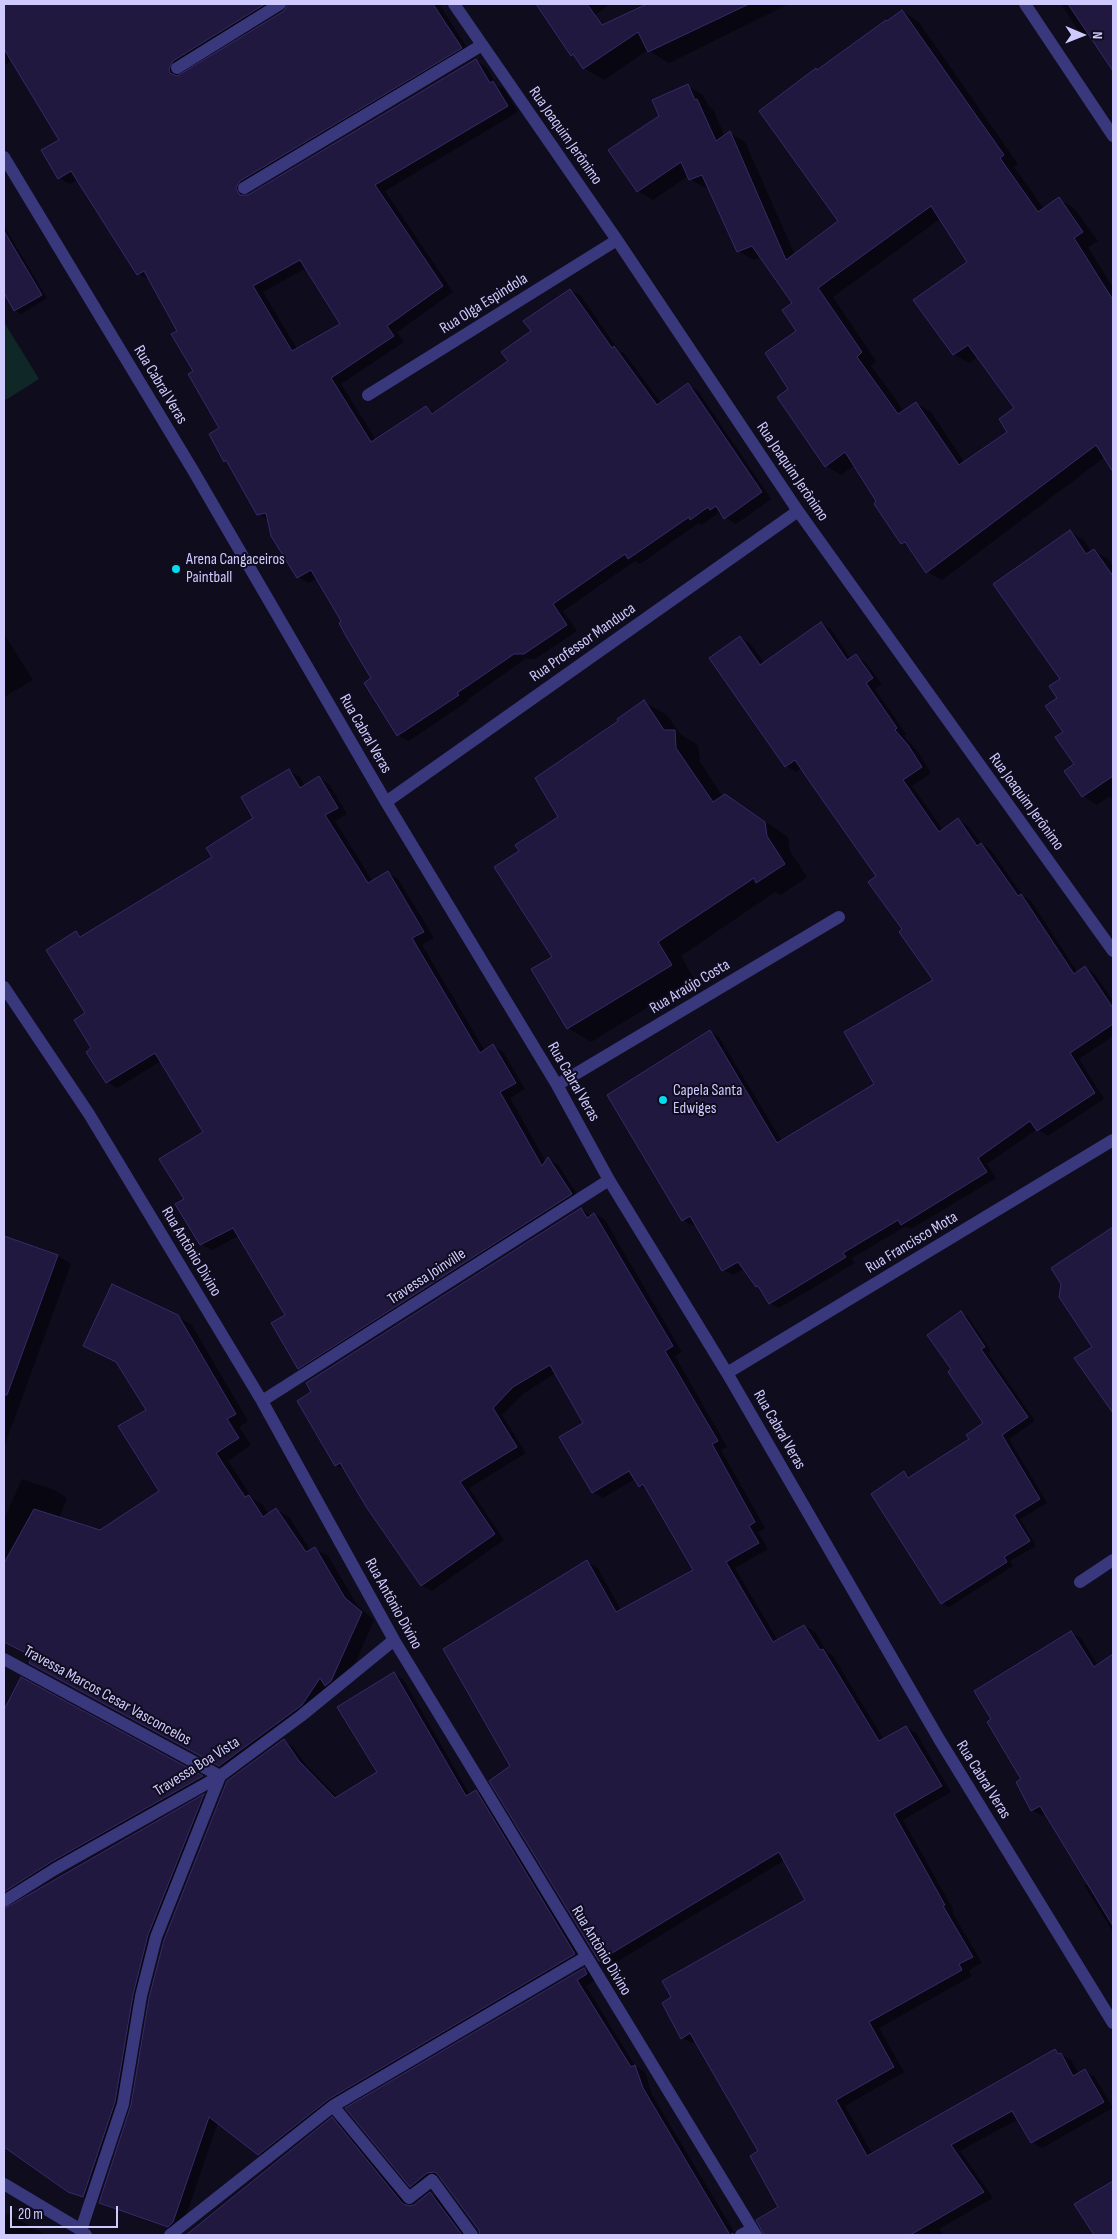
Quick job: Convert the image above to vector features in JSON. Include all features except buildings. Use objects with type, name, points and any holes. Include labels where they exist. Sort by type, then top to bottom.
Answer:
[{"type":"street","points":[[177,68],[280,4]]},
{"type":"street","name":"Rua Joaquim Jerônimo","points":[[454,4],[617,240],[798,511],[1113,951]]},
{"type":"street","points":[[1025,4],[1113,136]]},
{"type":"street","points":[[244,188],[482,45]]},
{"type":"street","name":"Rua Cabral Veras","points":[[4,157],[194,472],[386,802],[557,1085],[609,1180],[727,1373],[938,1739],[1113,2023]]},
{"type":"street","name":"Rua Olga Espindola","points":[[368,395],[617,240]]},
{"type":"street","name":"Rua Professor Manduca","points":[[386,802],[798,511]]},
{"type":"street","name":"Rua Araújo Costa","points":[[557,1085],[839,917]]},
{"type":"street","name":"Rua Antônio Divino","points":[[4,987],[89,1114],[262,1401],[394,1640],[750,2233]]},
{"type":"street","name":"Rua Francisco Mota","points":[[727,1373],[1113,1140]]},
{"type":"street","name":"Travessa Joinville","points":[[262,1401],[609,1180]]},
{"type":"street","points":[[1080,1582],[1113,1560]]},
{"type":"street","name":"Travessa Boa Vista","points":[[4,1901],[55,1869],[220,1776],[301,1716],[394,1640]]},
{"type":"street","name":"Travessa Marcos Cesar Vasconcelos","points":[[5,1661],[220,1776]]},
{"type":"street","points":[[4,2184],[84,2232],[123,2104],[141,1996],[156,1937],[220,1776]]},
{"type":"street","points":[[170,2235],[333,2106],[586,1957]]},
{"type":"street","points":[[333,2106],[409,2198],[432,2180],[472,2235]]},
{"type":"green space","points":[[4,322],[39,379],[4,401]]},
{"type":"place","name":"Arena Cangaceiros Paintball","points":[[176,569]]},
{"type":"place","name":"Capela Santa Edwiges","points":[[663,1100]]}]
